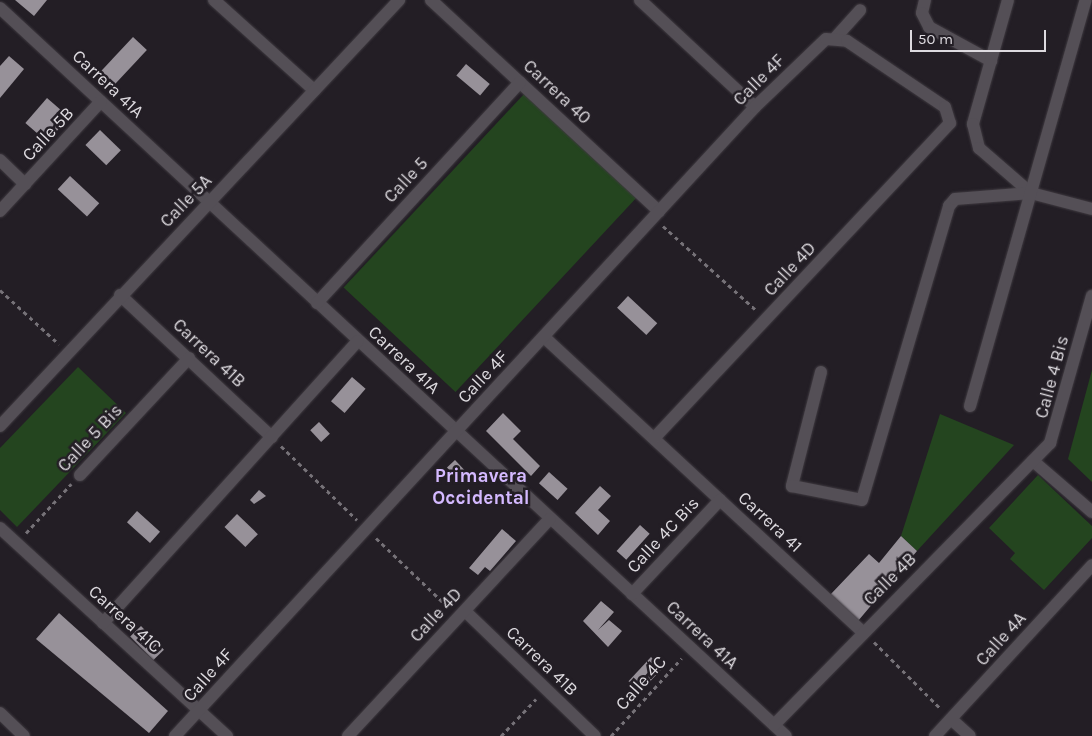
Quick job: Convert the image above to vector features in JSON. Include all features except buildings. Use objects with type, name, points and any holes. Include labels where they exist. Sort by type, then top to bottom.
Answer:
[{"type":"street","points":[[214,0],[314,90]]},
{"type":"street","name":"Calle 5A","points":[[0,426],[120,295],[399,0]]},
{"type":"street","name":"Carrera 40","points":[[431,0],[520,82],[657,214]]},
{"type":"street","points":[[640,0],[755,107]]},
{"type":"street","points":[[925,0],[922,13],[930,27],[991,61]]},
{"type":"street","points":[[1008,0],[973,124],[978,148],[1031,193]]},
{"type":"street","points":[[970,406],[1086,0]]},
{"type":"street","name":"Carrera 41A","points":[[0,8],[455,432],[786,736]]},
{"type":"street","points":[[836,37],[860,10]]},
{"type":"street","name":"Calle 4F","points":[[175,736],[755,107],[819,45],[836,37]]},
{"type":"street","name":"Calle 4D","points":[[654,438],[950,123],[945,107],[836,37]]},
{"type":"street","name":"Calle 5","points":[[317,302],[520,82]]},
{"type":"street","name":"Calle 5B","points":[[0,211],[101,102]]},
{"type":"street","points":[[0,160],[25,184]]},
{"type":"street","points":[[821,372],[792,486],[862,500],[948,206],[955,199],[1031,193],[1092,209]]},
{"type":"street","name":"Carrera 41B","points":[[120,295],[272,437]]},
{"type":"street","name":"Calle 4 Bis","points":[[1033,461],[1050,443],[1058,426],[1092,296]]},
{"type":"street","name":"Carrera 41","points":[[544,337],[862,631]]},
{"type":"street","points":[[103,623],[358,342]]},
{"type":"street","name":"Calle 5 Bis","points":[[80,475],[189,358]]},
{"type":"street","points":[[1033,461],[1092,512]]},
{"type":"street","name":"Calle 4B","points":[[774,725],[862,631],[1033,461]]},
{"type":"street","name":"Calle 4C Bis","points":[[632,594],[720,500]]},
{"type":"street","name":"Calle 4D","points":[[348,736],[550,519]]},
{"type":"street","name":"Carrera 41C","points":[[0,528],[227,736]]},
{"type":"street","name":"Calle 4A","points":[[935,736],[1092,565]]},
{"type":"street","name":"Carrera 41B","points":[[465,611],[595,736]]},
{"type":"street","points":[[0,713],[24,736]]},
{"type":"street","points":[[951,719],[970,736]]},
{"type":"path","points":[[657,214],[766,320]]},
{"type":"path","points":[[0,290],[68,352]]},
{"type":"path","name":"Calle 5 Bis","points":[[16,543],[80,475]]},
{"type":"path","points":[[862,631],[951,719]]},
{"type":"path","name":"Calle 4C","points":[[611,736],[691,649]]},
{"type":"path","points":[[502,736],[545,690]]},
{"type":"green space","points":[[525,93],[637,197],[455,392],[344,288]]},
{"type":"green space","points":[[78,367],[126,413],[17,527],[0,510],[0,448]]},
{"type":"green space","points":[[1092,370],[1092,482],[1068,459]]},
{"type":"green space","points":[[940,414],[1014,445],[917,551],[901,536]]},
{"type":"green space","points":[[1038,475],[1092,526],[1092,538],[1044,590],[1010,559],[1015,553],[989,528]]},
{"type":"district","name":"Primavera Occidental","points":[[481,488]]}]
